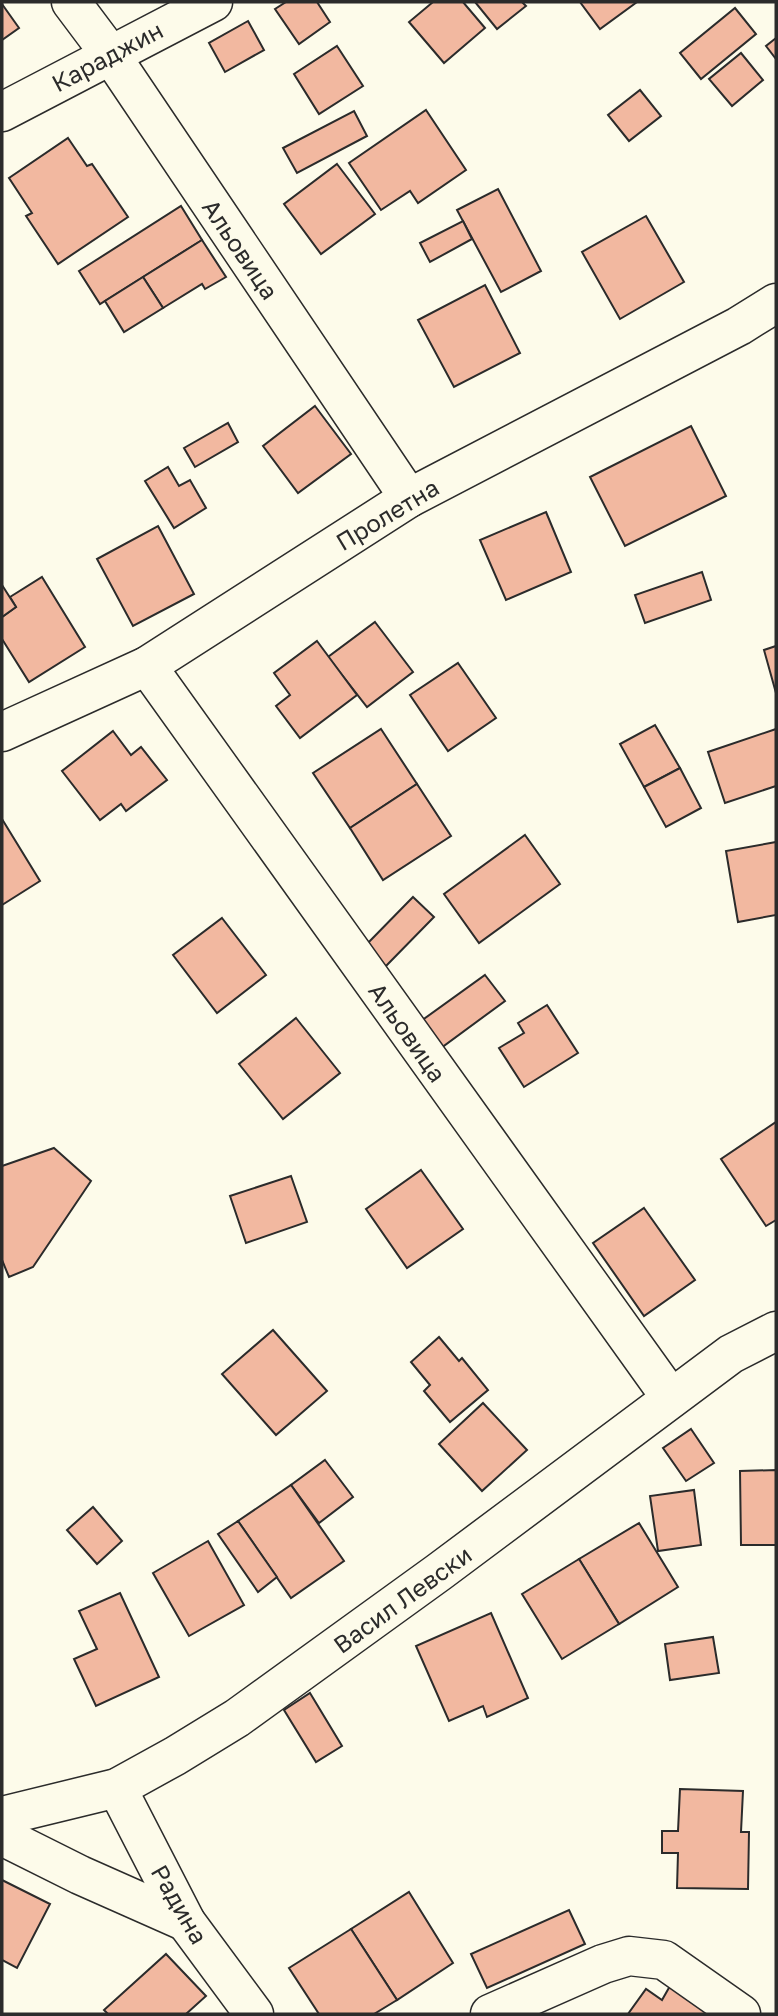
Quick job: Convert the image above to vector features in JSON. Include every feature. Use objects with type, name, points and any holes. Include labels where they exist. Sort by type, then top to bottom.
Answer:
[{"type":"street","name":"Альовица","points":[[71,2],[110,54],[409,498]]},
{"type":"street","name":"Караджин","points":[[2,112],[213,2]]},
{"type":"street","name":"Пролетна","points":[[2,732],[147,666],[409,498],[739,327],[776,303]]},
{"type":"street","name":"Альовица","points":[[147,666],[671,1398]]},
{"type":"street","name":"Васил Левски","points":[[2,1816],[117,1788],[237,1718],[439,1572],[731,1354],[776,1331]]},
{"type":"street","name":"Радина","points":[[117,1788],[186,1922],[254,2014]]},
{"type":"street","points":[[2,1836],[80,1875],[186,1922]]},
{"type":"street","points":[[490,2014],[603,1964],[629,1956],[664,1960],[741,2014]]},
{"type":"building","points":[[286,2],[317,2],[330,22],[299,44],[275,9]]},
{"type":"building","points":[[433,2],[463,2],[485,28],[444,63],[409,22]]},
{"type":"building","points":[[475,2],[522,2],[526,6],[497,29]]},
{"type":"building","points":[[580,2],[637,2],[600,29]]},
{"type":"building","points":[[2,4],[19,28],[2,40]]},
{"type":"building","points":[[735,8],[756,34],[701,79],[680,53]]},
{"type":"building","points":[[248,21],[264,50],[225,72],[209,43]]},
{"type":"building","points":[[776,38],[776,59],[766,46]]},
{"type":"building","points":[[337,46],[363,86],[319,114],[294,74]]},
{"type":"building","points":[[741,53],[763,80],[732,106],[709,79]]},
{"type":"building","points":[[640,90],[661,116],[629,141],[608,115]]},
{"type":"building","points":[[426,110],[466,170],[418,203],[410,191],[381,210],[349,163]]},
{"type":"building","points":[[354,111],[367,136],[297,173],[283,148]]},
{"type":"building","points":[[68,138],[87,166],[92,164],[128,217],[58,264],[26,216],[32,213],[9,178]]},
{"type":"building","points":[[337,164],[375,214],[321,254],[284,204]]},
{"type":"building","points":[[498,189],[541,271],[501,292],[457,210]]},
{"type":"building","points":[[181,206],[202,240],[100,304],[79,271]]},
{"type":"building","points":[[646,216],[684,282],[620,319],[582,252]]},
{"type":"building","points":[[463,221],[472,239],[430,262],[420,243]]},
{"type":"building","points":[[202,240],[226,277],[205,289],[202,284],[163,308],[143,277]]},
{"type":"building","points":[[143,277],[163,308],[124,332],[105,301]]},
{"type":"building","points":[[485,285],[520,353],[454,387],[418,320]]},
{"type":"building","points":[[315,406],[351,454],[298,493],[263,446]]},
{"type":"building","points":[[228,423],[238,442],[195,467],[184,448]]},
{"type":"building","points":[[691,426],[726,496],[625,546],[590,477]]},
{"type":"building","points":[[168,467],[179,486],[190,480],[206,508],[174,528],[145,481]]},
{"type":"building","points":[[546,512],[571,572],[506,600],[480,540]]},
{"type":"building","points":[[158,526],[194,594],[133,626],[97,559]]},
{"type":"building","points":[[702,572],[711,600],[645,623],[635,595]]},
{"type":"building","points":[[42,577],[85,647],[29,682],[2,639],[2,617],[16,607],[10,597]]},
{"type":"building","points":[[2,585],[16,607],[2,617]]},
{"type":"building","points":[[375,622],[413,672],[367,707],[328,657]]},
{"type":"building","points":[[317,641],[357,695],[300,738],[276,706],[290,695],[274,673]]},
{"type":"building","points":[[776,646],[776,693],[764,650]]},
{"type":"building","points":[[458,663],[496,718],[448,751],[410,695]]},
{"type":"building","points":[[655,725],[680,768],[644,787],[620,744]]},
{"type":"building","points":[[381,729],[417,784],[350,828],[313,773]]},
{"type":"building","points":[[776,729],[776,786],[725,803],[708,752]]},
{"type":"building","points":[[113,731],[131,755],[141,747],[167,780],[126,811],[121,804],[100,820],[62,771]]},
{"type":"building","points":[[680,768],[701,808],[666,827],[644,787]]},
{"type":"building","points":[[417,784],[451,836],[383,880],[350,828]]},
{"type":"building","points":[[2,819],[40,881],[2,905]]},
{"type":"building","points":[[525,835],[560,884],[479,943],[444,894]]},
{"type":"building","points":[[776,842],[776,915],[738,922],[726,851]]},
{"type":"building","points":[[413,897],[434,917],[384,968],[363,948]]},
{"type":"building","points":[[222,918],[266,975],[217,1013],[173,955]]},
{"type":"building","points":[[485,975],[505,1001],[441,1048],[421,1021]]},
{"type":"building","points":[[547,1005],[578,1053],[524,1087],[499,1048],[524,1033],[518,1023]]},
{"type":"building","points":[[296,1018],[340,1073],[283,1119],[239,1064]]},
{"type":"building","points":[[776,1122],[776,1220],[766,1226],[721,1159]]},
{"type":"building","points":[[54,1148],[91,1181],[33,1267],[9,1277],[2,1260],[2,1166]]},
{"type":"building","points":[[421,1170],[463,1229],[407,1268],[366,1209]]},
{"type":"building","points":[[291,1176],[307,1222],[246,1243],[230,1196]]},
{"type":"building","points":[[644,1208],[695,1280],[644,1316],[593,1243]]},
{"type":"building","points":[[273,1330],[327,1391],[276,1435],[222,1374]]},
{"type":"building","points":[[439,1337],[459,1361],[462,1358],[488,1390],[450,1422],[424,1391],[430,1385],[411,1362]]},
{"type":"building","points":[[483,1403],[527,1450],[482,1491],[439,1444]]},
{"type":"building","points":[[691,1429],[714,1463],[686,1481],[663,1448]]},
{"type":"building","points":[[325,1460],[353,1497],[319,1523],[291,1485]]},
{"type":"building","points":[[776,1470],[776,1545],[741,1545],[740,1471]]},
{"type":"building","points":[[291,1485],[344,1561],[291,1598],[238,1521]]},
{"type":"building","points":[[694,1490],[701,1545],[658,1551],[650,1496]]},
{"type":"building","points":[[93,1507],[122,1541],[97,1564],[67,1530]]},
{"type":"building","points":[[238,1521],[277,1577],[258,1592],[218,1534]]},
{"type":"building","points":[[639,1523],[678,1587],[619,1624],[579,1559]]},
{"type":"building","points":[[208,1541],[244,1605],[189,1636],[153,1573]]},
{"type":"building","points":[[579,1559],[619,1624],[562,1659],[522,1594]]},
{"type":"building","points":[[120,1593],[159,1677],[96,1706],[74,1659],[97,1649],[79,1611]]},
{"type":"building","points":[[491,1613],[528,1698],[487,1717],[483,1706],[449,1721],[416,1646]]},
{"type":"building","points":[[713,1637],[719,1673],[670,1680],[665,1644]]},
{"type":"building","points":[[310,1693],[342,1746],[316,1762],[284,1710]]},
{"type":"building","points":[[680,1789],[743,1791],[741,1832],[749,1832],[748,1889],[677,1888],[678,1853],[662,1853],[662,1831],[678,1831]]},
{"type":"building","points":[[2,1880],[50,1904],[17,1968],[2,1960]]},
{"type":"building","points":[[409,1892],[453,1963],[397,2000],[351,1929]]},
{"type":"building","points":[[569,1910],[585,1944],[487,1988],[471,1954]]},
{"type":"building","points":[[351,1929],[397,2000],[374,2014],[319,2014],[289,1968]]},
{"type":"building","points":[[166,1954],[206,1996],[186,2014],[108,2014],[104,2010]]},
{"type":"building","points":[[670,1986],[711,2014],[628,2014],[646,1989],[662,2000]]}]
